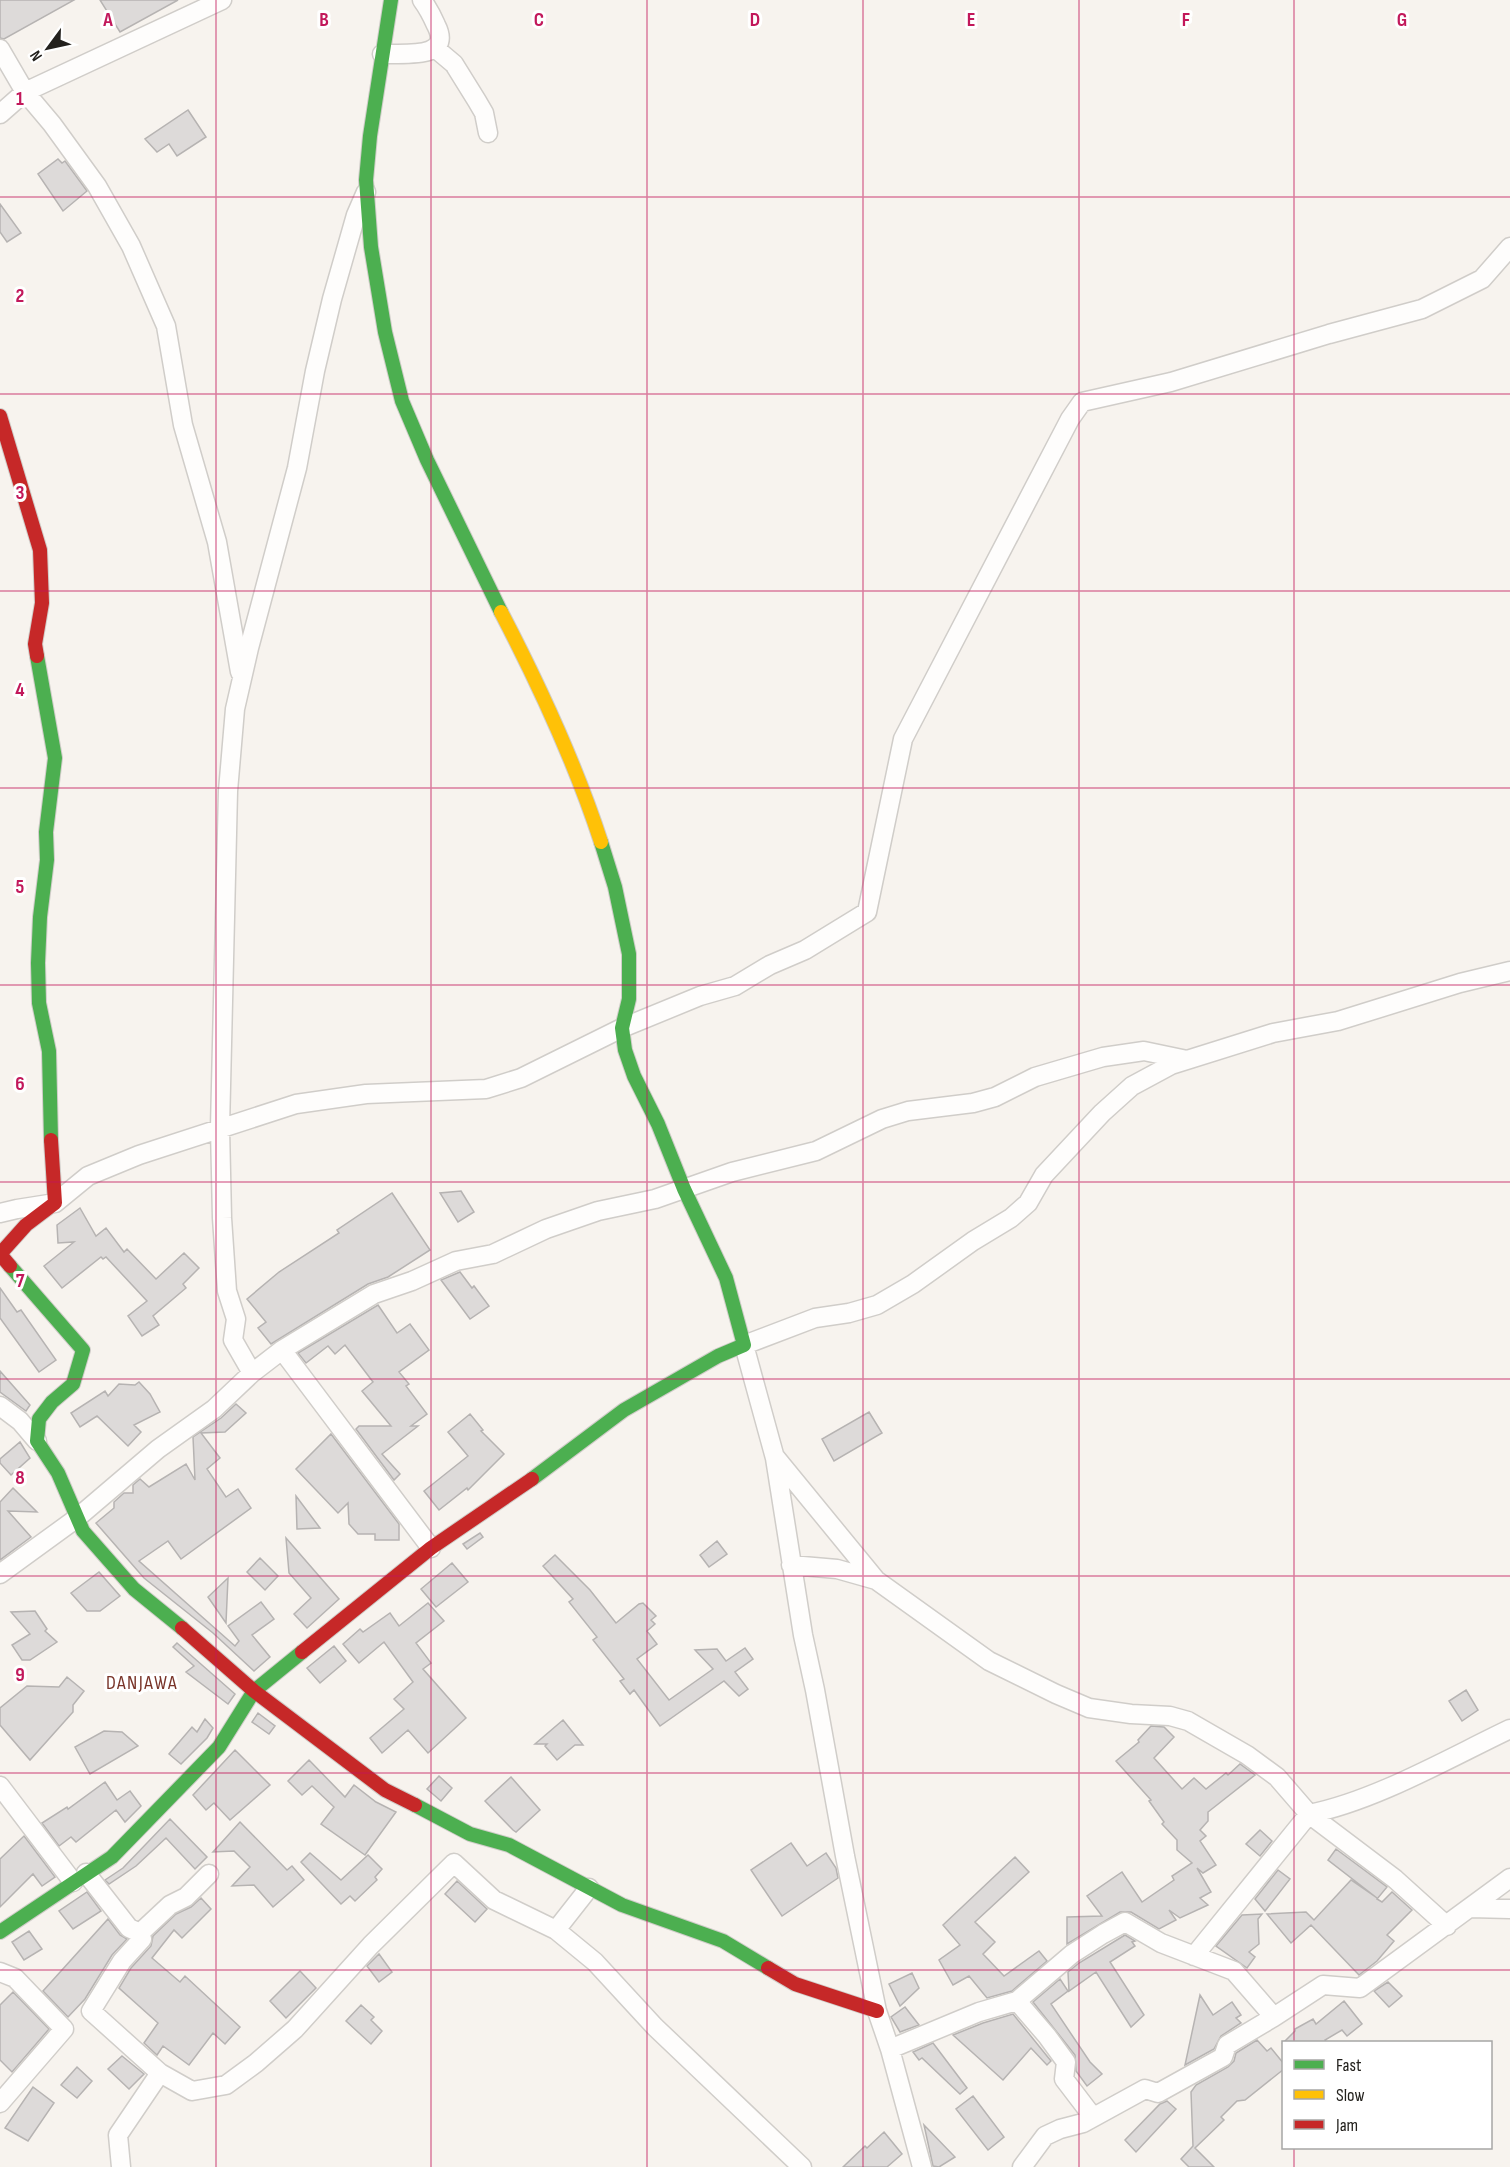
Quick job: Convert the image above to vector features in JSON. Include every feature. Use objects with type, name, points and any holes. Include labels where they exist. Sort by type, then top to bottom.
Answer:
[{"type":"street","points":[[0,114],[25,92],[222,0]]},
{"type":"street","points":[[391,0],[370,136],[367,190],[371,247],[384,332],[402,401],[454,519],[538,684],[569,752],[615,887],[629,954],[629,999],[622,1028],[624,1050],[658,1124],[684,1189],[726,1278],[775,1458],[791,1565],[845,1856],[877,2011],[890,2049],[922,2167]]},
{"type":"street","points":[[382,54],[425,52],[440,43],[441,35],[422,0]]},
{"type":"street","points":[[435,48],[454,64],[484,113],[488,133]]},
{"type":"street","points":[[0,49],[25,92],[59,133],[97,186],[131,246],[166,326],[183,425],[217,542],[242,679]]},
{"type":"street","points":[[252,1372],[233,1340],[236,1319],[227,1291],[222,1218],[220,1128],[228,791],[235,709],[297,468],[315,371],[332,299],[356,215],[367,190]]},
{"type":"street","points":[[37,1441],[39,1419],[52,1402],[73,1384],[83,1350],[0,1254],[26,1225],[88,1176],[139,1155],[296,1104],[366,1094],[486,1089],[521,1078],[622,1028],[700,996],[735,986],[770,965],[805,950],[867,912],[903,738],[1070,419],[1083,402],[1171,382],[1329,334],[1422,309],[1482,279],[1510,247]]},
{"type":"street","points":[[0,416],[40,550],[42,603],[35,644],[55,758],[46,832],[47,860],[40,917],[38,963],[39,1003],[49,1051],[51,1152],[55,1203]]},
{"type":"street","points":[[0,1932],[112,1857],[219,1747],[254,1691],[431,1548],[535,1477],[624,1410],[718,1356],[815,1318],[849,1313],[877,1305],[913,1284],[973,1241],[1011,1218],[1028,1203],[1044,1175],[1102,1113],[1132,1086],[1172,1065],[1273,1033],[1338,1022],[1460,983],[1510,971]]},
{"type":"street","points":[[0,1574],[77,1518],[158,1449],[214,1409],[252,1372],[282,1350],[374,1294],[412,1281],[456,1261],[493,1254],[546,1229],[598,1211],[656,1199],[732,1172],[816,1151],[882,1119],[908,1110],[973,1103],[995,1098],[1035,1077],[1103,1057],[1144,1051],[1187,1060]]},
{"type":"street","points":[[0,1213],[55,1203]]},
{"type":"street","points":[[282,1350],[431,1548]]},
{"type":"street","points":[[0,1406],[20,1421],[37,1441],[58,1473],[83,1531],[134,1589],[204,1645],[254,1691],[385,1790],[470,1834],[509,1845],[589,1888],[648,1916],[723,1941],[795,1983],[877,2011]]},
{"type":"street","points":[[775,1458],[876,1580],[989,1661],[1056,1695],[1089,1708],[1131,1714],[1170,1716],[1188,1721],[1247,1755],[1277,1777],[1310,1814],[1395,1879],[1447,1926]]},
{"type":"street","points":[[791,1565],[837,1569],[876,1580]]},
{"type":"street","points":[[1194,1956],[1310,1814],[1337,1808],[1382,1790],[1510,1729]]},
{"type":"street","points":[[0,1786],[80,1878],[129,1928],[140,1933],[142,1939],[122,1961],[91,2011],[64,2029],[0,2103]]},
{"type":"street","points":[[91,2011],[160,2073],[192,2091],[226,2085],[256,2064],[295,2029],[371,1945],[454,1863],[494,1900],[556,1930],[595,1962],[655,2027],[802,2167]]},
{"type":"street","points":[[140,1933],[170,1905],[186,1897],[209,1874]]},
{"type":"street","points":[[1022,2167],[1045,2136],[1093,2117],[1145,2090],[1158,2093],[1223,2057],[1227,2045],[1323,1985],[1360,1988],[1510,1878]]},
{"type":"street","points":[[556,1930],[589,1888]]},
{"type":"street","points":[[1470,1908],[1510,1910]]},
{"type":"street","points":[[890,2049],[979,2012],[1017,2001],[1072,1954],[1125,1922],[1161,1943],[1234,1971],[1274,2017]]},
{"type":"street","points":[[0,1972],[15,1978],[64,2029]]},
{"type":"street","points":[[1017,2001],[1066,2062],[1064,2079],[1093,2117]]},
{"type":"street","points":[[121,2167],[118,2135],[160,2073]]},
{"type":"building","points":[[0,0],[74,0],[4,39],[0,38]]},
{"type":"building","points":[[100,0],[178,0],[120,32]]},
{"type":"building","points":[[188,110],[206,137],[177,156],[169,144],[157,152],[145,139]]},
{"type":"building","points":[[58,159],[62,163],[65,161],[87,191],[63,211],[38,174]]},
{"type":"building","points":[[0,204],[21,233],[7,242],[0,232]]},
{"type":"building","points":[[461,1191],[474,1212],[458,1222],[440,1193]]},
{"type":"building","points":[[392,1193],[430,1250],[388,1277],[368,1284],[271,1344],[258,1328],[266,1322],[247,1299],[279,1272],[339,1233],[337,1230]]},
{"type":"building","points":[[80,1208],[96,1236],[106,1228],[124,1252],[127,1249],[156,1279],[184,1253],[199,1268],[183,1284],[186,1288],[153,1316],[159,1325],[142,1336],[128,1316],[147,1301],[106,1257],[103,1259],[101,1257],[62,1288],[44,1266],[74,1242],[58,1243],[57,1225]]},
{"type":"building","points":[[460,1272],[489,1306],[470,1319],[441,1280]]},
{"type":"building","points":[[0,1288],[17,1312],[21,1310],[56,1360],[39,1372],[0,1318]]},
{"type":"building","points":[[378,1305],[397,1333],[410,1324],[429,1350],[399,1372],[409,1384],[406,1386],[427,1414],[411,1426],[418,1426],[382,1454],[400,1474],[394,1480],[356,1429],[359,1426],[391,1426],[362,1391],[373,1382],[345,1345],[335,1354],[328,1346],[306,1363],[298,1353]]},
{"type":"building","points":[[0,1371],[30,1405],[26,1411],[0,1392]]},
{"type":"building","points":[[139,1382],[150,1394],[160,1412],[134,1425],[141,1432],[128,1446],[97,1416],[80,1427],[71,1413],[105,1391],[108,1396],[119,1384],[135,1385]]},
{"type":"building","points":[[236,1404],[246,1413],[225,1432],[201,1433],[220,1458],[207,1469],[226,1497],[238,1489],[251,1508],[181,1559],[168,1541],[139,1561],[235,1646],[239,1641],[228,1626],[261,1602],[274,1619],[252,1635],[270,1657],[254,1671],[213,1633],[144,1578],[96,1523],[114,1508],[114,1502],[124,1493],[133,1493],[133,1485],[140,1479],[149,1487],[186,1464],[195,1480],[193,1437],[221,1418]]},
{"type":"building","points":[[869,1412],[882,1433],[834,1461],[822,1439]]},
{"type":"building","points":[[470,1414],[483,1430],[481,1431],[504,1454],[468,1490],[467,1488],[439,1510],[424,1491],[468,1456],[448,1432]]},
{"type":"building","points":[[331,1434],[399,1524],[399,1540],[375,1540],[375,1534],[358,1534],[349,1524],[348,1503],[338,1513],[296,1469]]},
{"type":"building","points":[[20,1442],[30,1458],[11,1475],[0,1463],[0,1459]]},
{"type":"building","points":[[13,1488],[37,1512],[8,1511],[31,1537],[0,1560],[0,1502]]},
{"type":"building","points":[[296,1496],[320,1528],[297,1529]]},
{"type":"building","points":[[480,1533],[483,1537],[467,1549],[463,1544]]},
{"type":"building","points":[[286,1538],[339,1599],[307,1628],[294,1614],[311,1598],[289,1573]]},
{"type":"building","points":[[717,1541],[727,1554],[709,1567],[700,1555]]},
{"type":"building","points":[[555,1555],[590,1590],[616,1623],[643,1603],[656,1616],[651,1620],[655,1624],[647,1631],[657,1644],[637,1659],[669,1700],[713,1669],[695,1650],[717,1649],[726,1661],[745,1648],[753,1659],[735,1672],[748,1689],[739,1696],[724,1681],[660,1726],[634,1690],[630,1694],[620,1681],[624,1679],[593,1640],[597,1637],[569,1602],[573,1599],[543,1566]]},
{"type":"building","points":[[260,1558],[278,1576],[265,1590],[247,1572]]},
{"type":"building","points":[[452,1563],[468,1582],[436,1607],[421,1589]]},
{"type":"building","points":[[99,1572],[120,1596],[100,1611],[87,1611],[71,1593]]},
{"type":"building","points":[[228,1578],[226,1623],[208,1597]]},
{"type":"building","points":[[428,1603],[444,1621],[416,1643],[431,1663],[423,1669],[466,1718],[428,1753],[408,1730],[382,1753],[370,1738],[404,1709],[394,1699],[413,1682],[384,1642],[359,1663],[343,1644],[360,1629],[363,1632],[390,1613],[399,1626]]},
{"type":"building","points":[[35,1611],[47,1629],[45,1631],[57,1642],[30,1660],[22,1660],[12,1645],[30,1634],[11,1612]]},
{"type":"building","points":[[177,1643],[235,1694],[228,1704],[186,1672],[194,1666],[173,1647]]},
{"type":"building","points":[[334,1646],[346,1661],[320,1683],[307,1668]]},
{"type":"building","points":[[67,1677],[84,1691],[73,1705],[73,1712],[30,1760],[0,1725],[0,1708],[27,1686],[59,1687]]},
{"type":"building","points":[[1466,1690],[1478,1710],[1462,1721],[1449,1701]]},
{"type":"building","points":[[258,1713],[275,1726],[269,1734],[252,1722]]},
{"type":"building","points":[[205,1719],[213,1728],[207,1738],[181,1764],[169,1754],[192,1727],[197,1732]]},
{"type":"building","points":[[563,1720],[583,1745],[575,1745],[557,1760],[545,1746],[547,1744],[535,1744]]},
{"type":"building","points":[[1151,1726],[1164,1727],[1174,1737],[1154,1758],[1182,1789],[1194,1778],[1206,1789],[1240,1764],[1255,1775],[1208,1812],[1208,1821],[1200,1830],[1206,1836],[1200,1841],[1216,1865],[1203,1873],[1197,1868],[1211,1892],[1200,1898],[1208,1905],[1180,1918],[1169,1910],[1176,1920],[1159,1929],[1131,1912],[1120,1912],[1067,1944],[1067,1917],[1102,1916],[1087,1896],[1122,1872],[1142,1902],[1174,1880],[1172,1876],[1192,1863],[1177,1850],[1177,1840],[1162,1824],[1164,1822],[1149,1801],[1151,1800],[1116,1761],[1139,1742],[1138,1740]]},
{"type":"building","points":[[104,1731],[122,1732],[138,1746],[90,1774],[75,1747]]},
{"type":"building","points":[[235,1750],[270,1785],[230,1820],[214,1803],[206,1810],[193,1795]]},
{"type":"building","points":[[309,1760],[345,1797],[354,1785],[376,1802],[396,1812],[365,1855],[321,1824],[334,1807],[312,1786],[302,1795],[288,1781]]},
{"type":"building","points":[[439,1776],[452,1788],[441,1801],[427,1789]]},
{"type":"building","points":[[511,1777],[540,1810],[516,1832],[485,1801]]},
{"type":"building","points":[[105,1782],[117,1800],[130,1791],[141,1806],[125,1822],[116,1810],[76,1842],[71,1837],[59,1846],[42,1823],[67,1807],[68,1809]]},
{"type":"building","points":[[170,1819],[207,1857],[195,1869],[166,1838],[136,1866],[109,1884],[105,1880],[123,1868]]},
{"type":"building","points":[[240,1822],[287,1870],[292,1866],[304,1880],[273,1907],[254,1885],[232,1886],[250,1867],[234,1851],[213,1852]]},
{"type":"building","points":[[1260,1830],[1272,1841],[1260,1856],[1246,1844]]},
{"type":"building","points":[[24,1836],[55,1877],[42,1886],[33,1874],[0,1907],[0,1859]]},
{"type":"building","points":[[791,1843],[807,1866],[826,1853],[836,1868],[838,1878],[782,1916],[751,1870]]},
{"type":"building","points":[[1336,1849],[1387,1887],[1377,1899],[1382,1902],[1392,1892],[1412,1910],[1387,1935],[1394,1941],[1377,1961],[1359,1975],[1311,1925],[1291,1943],[1267,1914],[1306,1912],[1314,1920],[1351,1880],[1377,1898],[1328,1860]]},
{"type":"building","points":[[310,1853],[341,1880],[368,1855],[382,1869],[375,1877],[377,1880],[355,1901],[350,1896],[341,1904],[301,1862]]},
{"type":"building","points":[[1015,1857],[1029,1872],[975,1922],[995,1942],[983,1954],[1004,1976],[1039,1951],[1047,1961],[1012,1991],[987,1998],[969,1976],[953,1985],[939,1960],[960,1945],[943,1925]]},
{"type":"building","points":[[1278,1870],[1290,1879],[1265,1911],[1255,1899]]},
{"type":"building","points":[[457,1881],[487,1909],[475,1922],[445,1894]]},
{"type":"building","points":[[87,1892],[101,1911],[73,1929],[59,1911]]},
{"type":"building","points":[[201,1898],[211,1909],[182,1938],[174,1930],[152,1958],[180,1982],[185,1976],[240,2027],[225,2044],[213,2033],[189,2065],[163,2046],[157,2055],[144,2043],[158,2023],[119,1988],[131,1968],[151,1946],[153,1936],[176,1914],[191,1907]]},
{"type":"building","points":[[1262,1914],[1258,1919],[1259,1944],[1249,1952],[1255,1957],[1247,1968],[1216,1946],[1242,1915]]},
{"type":"building","points":[[108,1919],[120,1935],[127,1939],[112,1955],[85,1999],[68,2017],[43,1991]]},
{"type":"building","points":[[29,1931],[42,1949],[24,1960],[12,1942]]},
{"type":"building","points":[[1125,1935],[1135,1941],[1132,1942],[1135,1946],[1110,1962],[1144,2015],[1131,2027],[1096,1972],[1069,1991],[1068,1972]]},
{"type":"building","points":[[379,1954],[392,1972],[379,1982],[367,1966]]},
{"type":"building","points":[[300,1971],[316,1988],[286,2018],[270,2001]]},
{"type":"building","points":[[912,1973],[919,1988],[900,2006],[889,1984]]},
{"type":"building","points":[[1060,1979],[1068,1991],[1051,2004],[1090,2062],[1102,2074],[1087,2086],[1076,2071],[1075,2055],[1033,2002]]},
{"type":"building","points":[[1388,1982],[1402,1996],[1389,2007],[1374,1991]]},
{"type":"building","points":[[13,1992],[49,2029],[12,2072],[0,2060],[0,2005]]},
{"type":"building","points":[[1200,1995],[1213,2015],[1232,2002],[1241,2015],[1236,2018],[1241,2023],[1221,2036],[1214,2049],[1185,2065]]},
{"type":"building","points":[[1344,2001],[1362,2024],[1347,2036],[1342,2030],[1326,2041],[1285,2041],[1295,2029],[1313,2019],[1316,2024]]},
{"type":"building","points":[[361,2005],[374,2017],[371,2020],[382,2031],[371,2044],[346,2021]]},
{"type":"building","points":[[905,2007],[919,2025],[900,2032],[891,2017]]},
{"type":"building","points":[[1013,2014],[1051,2061],[1047,2065],[1031,2048],[1003,2080],[953,2035]]},
{"type":"building","points":[[1257,2040],[1267,2051],[1271,2048],[1282,2062],[1282,2071],[1245,2100],[1237,2101],[1221,2117],[1224,2120],[1195,2148],[1214,2167],[1189,2167],[1181,2159],[1193,2146],[1191,2092],[1196,2085],[1228,2067],[1234,2061],[1236,2053]]},
{"type":"building","points":[[933,2043],[967,2088],[960,2094],[922,2058],[919,2060],[913,2052]]},
{"type":"building","points":[[122,2056],[144,2074],[129,2089],[108,2069]]},
{"type":"building","points":[[77,2067],[92,2081],[77,2098],[61,2085]]},
{"type":"building","points":[[33,2087],[54,2103],[28,2141],[5,2128]]},
{"type":"building","points":[[973,2096],[1004,2137],[988,2150],[956,2109]]},
{"type":"building","points":[[1167,2101],[1176,2109],[1136,2152],[1125,2140],[1160,2104]]},
{"type":"building","points":[[924,2125],[955,2157],[939,2167],[933,2166]]},
{"type":"building","points":[[884,2132],[902,2154],[887,2167],[843,2167],[865,2146],[867,2148]]},
{"type":"traffic: fast","points":[[391,0],[370,136],[366,180],[371,247],[385,332],[402,401],[427,460],[501,612]]},
{"type":"traffic: fast","points":[[37,656],[55,758],[46,832],[47,860],[40,917],[38,963],[39,1003],[49,1051],[51,1140]]},
{"type":"traffic: fast","points":[[532,1479],[624,1410],[718,1356],[744,1345],[726,1278],[684,1189],[658,1124],[634,1076],[625,1050],[622,1028],[629,999],[629,954],[615,887],[601,842]]},
{"type":"traffic: fast","points":[[10,1266],[83,1350],[73,1384],[52,1402],[39,1419],[37,1441],[58,1473],[83,1531],[134,1589],[182,1628]]},
{"type":"traffic: fast","points":[[0,1932],[112,1857],[219,1747],[254,1691],[302,1652]]},
{"type":"traffic: fast","points":[[415,1805],[470,1834],[509,1845],[622,1905],[723,1941],[768,1968]]},
{"type":"traffic: slow","points":[[501,612],[556,725],[601,842]]},
{"type":"traffic: jam","points":[[0,416],[40,550],[42,603],[35,644],[37,656]]},
{"type":"traffic: jam","points":[[10,1266],[0,1254],[26,1225],[55,1203],[51,1140]]},
{"type":"traffic: jam","points":[[302,1652],[431,1548],[532,1479]]},
{"type":"traffic: jam","points":[[182,1628],[254,1691],[385,1790],[415,1805]]},
{"type":"traffic: jam","points":[[768,1968],[795,1984],[877,2011]]},
{"type":"district","name":"DANJAWA","points":[[142,1682]]}]
